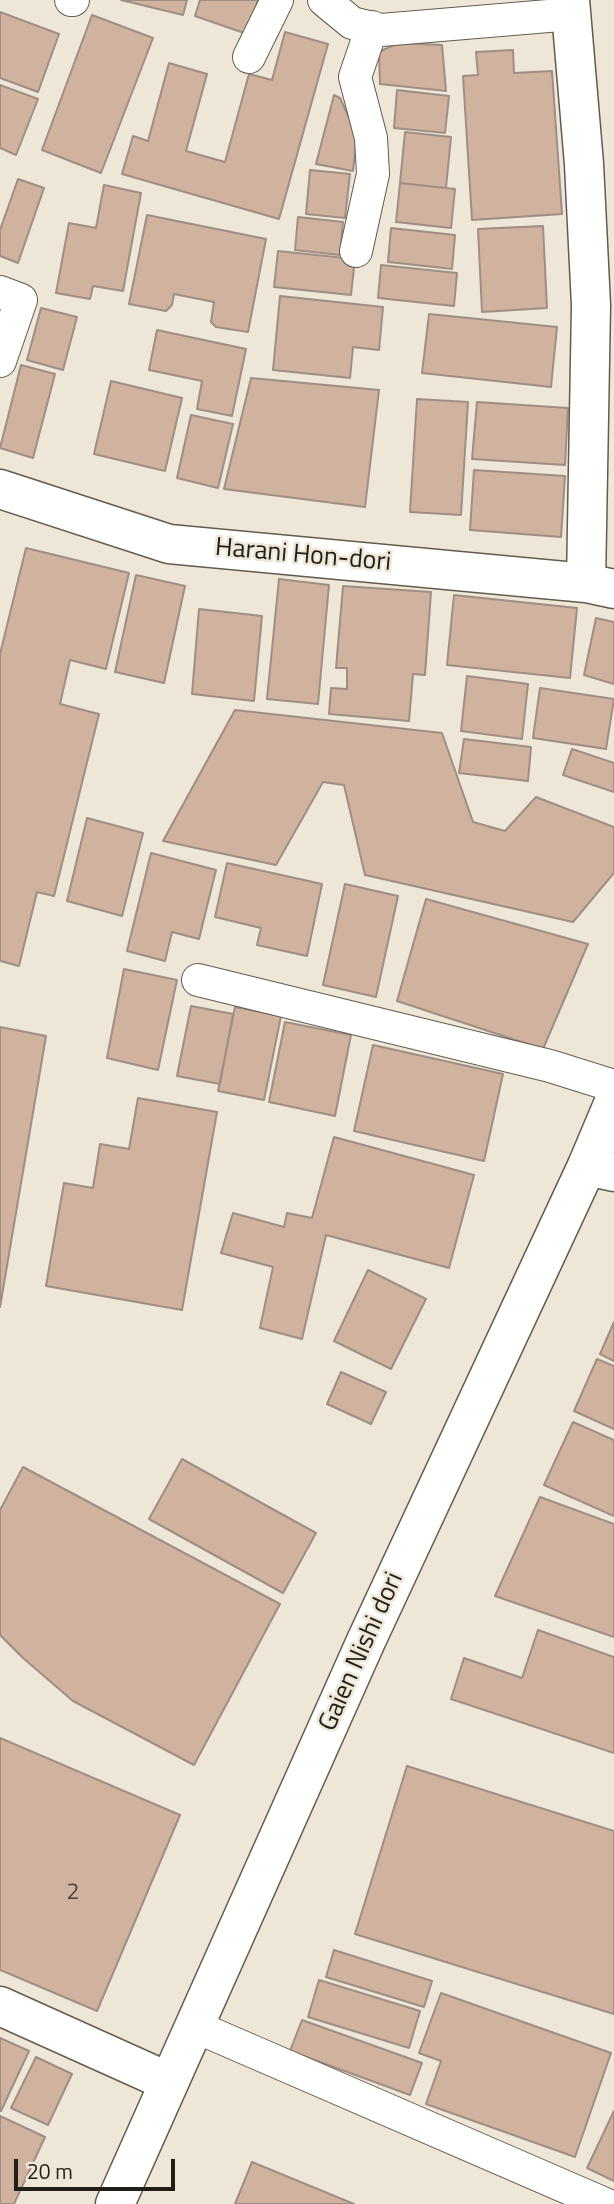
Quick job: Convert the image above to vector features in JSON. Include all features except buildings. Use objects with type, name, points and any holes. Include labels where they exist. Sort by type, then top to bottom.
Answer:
[{"type":"street","points":[[571,7],[584,164],[600,586]]},
{"type":"street","name":"Harani Hon-dori","points":[[0,489],[169,544],[600,586]]},
{"type":"street","name":"Gaien Nishi dori","points":[[115,2204],[366,1642],[600,1169],[614,1102]]},
{"type":"street","points":[[0,2006],[169,2082]]},
{"type":"lane","points":[[249,57],[277,0]]},
{"type":"lane","points":[[324,0],[352,23],[381,30],[571,7]]},
{"type":"lane","points":[[356,251],[373,174],[371,138],[355,77],[372,27]]},
{"type":"lane","points":[[0,292],[21,300],[0,361]]},
{"type":"lane","points":[[198,980],[550,1066],[614,1086]]},
{"type":"lane","points":[[194,2026],[606,2204]]}]
